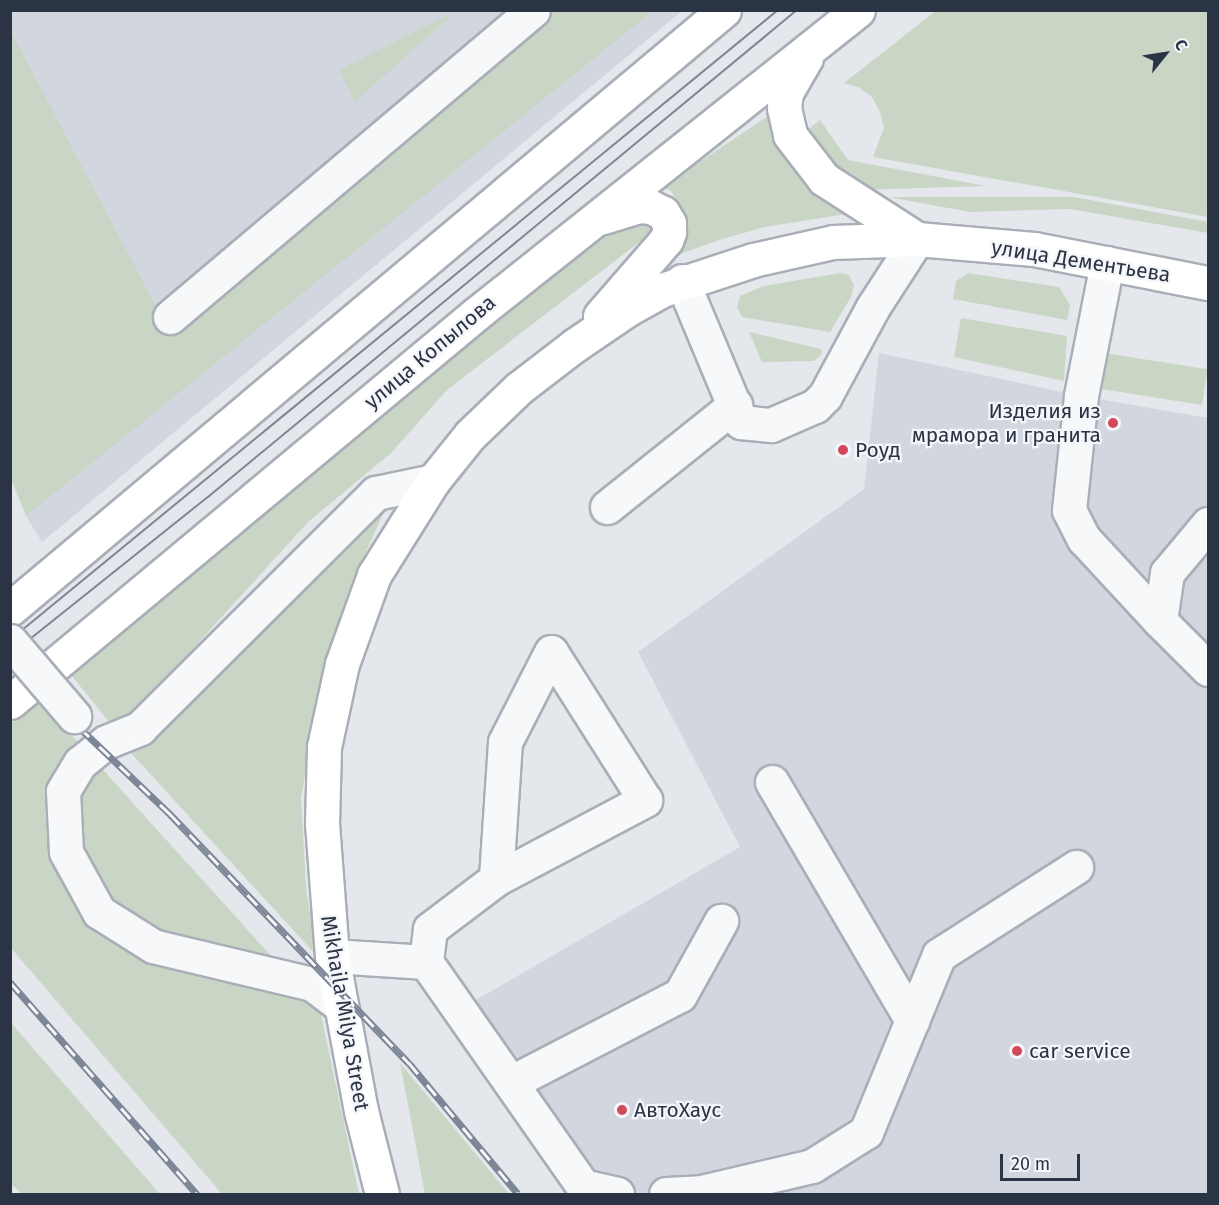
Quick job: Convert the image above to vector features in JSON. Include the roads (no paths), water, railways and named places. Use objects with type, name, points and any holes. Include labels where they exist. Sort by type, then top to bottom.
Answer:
[{"type":"main road","points":[[10,609],[724,10]]},
{"type":"main road","name":"улица Копылова","points":[[10,702],[592,220],[858,10]]},
{"type":"main road","points":[[815,43],[786,92],[784,108],[790,135],[824,179],[917,239]]},
{"type":"main road","points":[[575,345],[666,240],[669,232],[669,223],[663,213],[651,207],[639,206],[592,220]]},
{"type":"main road","name":"улица Дементьева","points":[[917,239],[1034,249],[1209,283]]},
{"type":"main road","name":"Mikhaila Milya Street","points":[[382,1194],[370,1153],[332,956],[322,824],[324,747],[342,664],[374,575],[433,481],[478,427],[519,388],[575,345],[628,309],[682,281],[753,260],[834,242],[917,239]]},
{"type":"lane","points":[[170,317],[533,10]]},
{"type":"lane","points":[[682,281],[741,422],[771,425],[815,406],[825,396],[873,307],[917,239]]},
{"type":"lane","points":[[1107,263],[1081,396],[1069,510],[1084,539],[1160,621],[1209,669]]},
{"type":"lane","points":[[607,507],[735,405]]},
{"type":"lane","points":[[340,1005],[312,984],[153,946],[99,912],[66,852],[63,790],[80,763],[106,742],[140,728],[376,493],[433,481]]},
{"type":"lane","points":[[1160,621],[1167,573],[1209,524]]},
{"type":"lane","points":[[10,641],[74,716],[106,742]]},
{"type":"lane","points":[[496,879],[506,742],[551,652],[645,800],[496,879],[430,929],[426,962],[587,1190],[617,1194]]},
{"type":"lane","points":[[772,782],[912,1021]]},
{"type":"lane","points":[[666,1194],[702,1193],[812,1166],[866,1132],[939,955],[1076,867]]},
{"type":"lane","points":[[512,1082],[680,995],[721,921]]},
{"type":"lane","points":[[332,956],[426,962]]},
{"type":"tram line","points":[[10,640],[778,10]]},
{"type":"tram line","points":[[10,655],[208,497],[797,10]]},
{"type":"railway","points":[[10,646],[79,727],[170,814],[409,1063],[518,1194]]},
{"type":"railway","points":[[10,982],[197,1194]]},
{"type":"place","name":"Изделия из мрамора и гранита","points":[[1113,423]]},
{"type":"place","name":"Роуд","points":[[843,450]]},
{"type":"place","name":"car service","points":[[1017,1051]]},
{"type":"place","name":"АвтоХаус","points":[[622,1110]]}]
